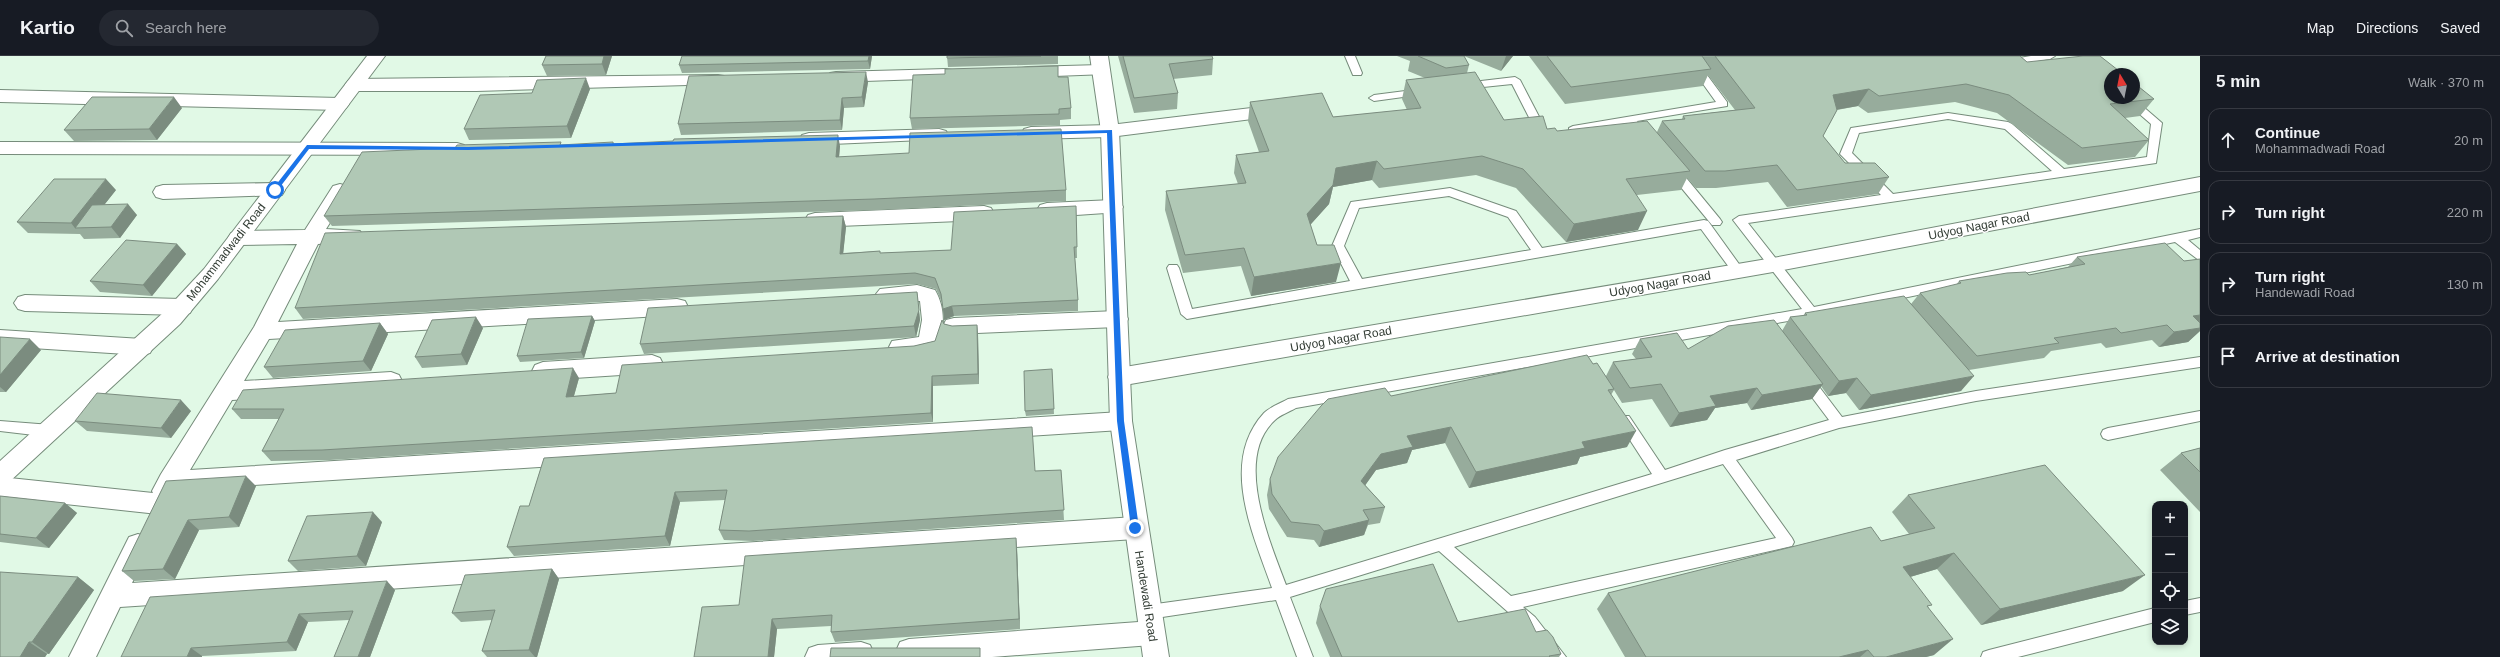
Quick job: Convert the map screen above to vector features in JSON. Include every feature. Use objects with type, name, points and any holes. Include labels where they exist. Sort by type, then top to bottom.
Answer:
[{"type":"street","name":"Mohammadwadi Road","points":[[0,476],[142,347],[182,307],[211,274],[376,56]]},
{"type":"street","points":[[1014,72],[1100,63]]},
{"type":"street","name":"Handewadi Road","points":[[1100,63],[1110,131],[1121,421],[1135,528],[1152,634]]},
{"type":"street","points":[[817,78],[959,74]]},
{"type":"street","points":[[354,85],[476,85],[738,80]]},
{"type":"street","points":[[0,96],[340,104]]},
{"type":"street","points":[[1014,133],[1110,131],[1294,109]]},
{"type":"street","points":[[790,139],[958,135]]},
{"type":"street","points":[[0,148],[475,148]]},
{"type":"street","points":[[82,657],[170,481],[263,331],[311,237],[367,148]]},
{"type":"street","name":"Udyog Nagar Road","points":[[1119,377],[1773,265],[2200,184]]},
{"type":"street","points":[[163,192],[275,190]]},
{"type":"street","points":[[1026,211],[1113,207]]},
{"type":"street","points":[[798,220],[1003,212]]},
{"type":"street","points":[[238,238],[375,235]]},
{"type":"street","points":[[869,295],[917,292],[928,295],[931,301],[931,338],[927,344],[876,349]]},
{"type":"street","points":[[26,303],[182,307]]},
{"type":"street","points":[[263,331],[693,306]]},
{"type":"street","points":[[954,326],[1118,320]]},
{"type":"street","points":[[0,338],[142,347]]},
{"type":"street","points":[[520,372],[670,362]]},
{"type":"street","points":[[227,391],[409,379]]},
{"type":"street","points":[[170,481],[1121,421]]},
{"type":"street","points":[[0,487],[158,504]]},
{"type":"street","points":[[112,596],[1135,528]]},
{"type":"street","points":[[818,657],[1152,634]]},
{"type":"lane","points":[[1350,56],[1357,73]]},
{"type":"lane","points":[[1452,88],[1515,80],[1544,136],[1630,119],[1723,104],[1688,56]]},
{"type":"lane","points":[[2000,64],[2050,56]]},
{"type":"lane","points":[[1374,98],[1428,91]]},
{"type":"lane","points":[[1173,268],[1187,314],[1710,223],[2152,160],[2157,123],[2133,104]]},
{"type":"lane","points":[[1890,198],[1846,154],[1855,130],[1948,116],[2008,126],[2062,173]]},
{"type":"lane","points":[[1630,119],[1644,135]]},
{"type":"lane","points":[[1668,164],[1710,223],[1738,271]]},
{"type":"lane","points":[[1358,284],[1338,246],[1355,206],[1450,192],[1512,214],[1539,253]]},
{"type":"lane","points":[[1738,220],[1811,312]]},
{"type":"lane","points":[[1305,657],[1255,520],[1248,474],[1254,438],[1270,416],[1293,403],[1761,319],[1811,312],[2200,233]]},
{"type":"lane","points":[[2177,237],[2200,257]]},
{"type":"lane","points":[[1889,297],[1900,308]]},
{"type":"lane","points":[[1761,319],[1770,331]]},
{"type":"lane","points":[[1579,352],[1588,365]]},
{"type":"lane","points":[[1152,634],[1726,456],[1839,423],[1976,396],[2200,362]]},
{"type":"lane","points":[[1798,368],[1839,423]]},
{"type":"lane","points":[[1966,384],[1976,396]]},
{"type":"lane","points":[[1618,411],[1661,476]]},
{"type":"lane","points":[[2108,434],[2200,416]]},
{"type":"lane","points":[[0,426],[51,431]]},
{"type":"lane","points":[[1509,603],[1787,542],[1726,456]]},
{"type":"lane","points":[[1441,544],[1530,622],[1558,657]]},
{"type":"lane","points":[[2188,607],[2200,604]]},
{"type":"lane","points":[[1989,657],[2152,617]]},
{"type":"building","points":[[546,56],[604,56],[602,64],[542,65]]},
{"type":"building","points":[[682,56],[869,56],[868,61],[679,65]]},
{"type":"building","points":[[947,56],[1041,56],[947,58]]},
{"type":"building","points":[[1123,56],[1212,56],[1213,59],[1169,64],[1178,93],[1134,98]]},
{"type":"building","points":[[1418,56],[1464,56],[1469,65],[1446,68]]},
{"type":"building","points":[[1547,56],[1702,56],[1711,69],[1571,87]]},
{"type":"building","points":[[1715,56],[2020,56],[2027,62],[2083,56],[2100,56],[2115,68],[2104,68],[2104,104],[2110,104],[2149,140],[2082,148],[2009,95],[1966,84],[1879,96],[1869,89],[1833,95],[1837,110],[1823,136],[1845,163],[1875,163],[1889,177],[1797,190],[1777,165],[1725,171],[1705,171],[1662,121],[1685,119],[1683,116],[1755,108]]},
{"type":"building","points":[[1058,66],[1058,77],[1068,77],[1071,108],[1059,109],[1059,114],[910,118],[913,75],[945,74],[945,69]]},
{"type":"building","points":[[866,72],[862,97],[842,98],[840,120],[678,124],[689,76]]},
{"type":"building","points":[[1475,72],[1504,120],[1543,116],[1547,129],[1555,128],[1557,131],[1647,121],[1690,171],[1626,179],[1647,211],[1574,224],[1523,169],[1482,156],[1384,169],[1377,161],[1336,168],[1333,185],[1307,214],[1317,245],[1334,245],[1341,263],[1254,277],[1244,248],[1185,255],[1166,191],[1246,183],[1236,155],[1269,151],[1250,102],[1322,93],[1333,117],[1421,108],[1406,80]]},
{"type":"building","points":[[586,78],[567,126],[464,129],[480,95],[532,93],[537,80]]},
{"type":"building","points":[[2140,88],[2154,99],[2140,101]]},
{"type":"building","points":[[92,97],[174,97],[149,129],[64,130]]},
{"type":"building","points":[[1061,129],[1066,190],[874,199],[324,216],[362,152],[455,148],[457,145],[561,142],[560,145],[613,142],[613,144],[673,141],[674,139],[838,135],[836,157],[909,153],[910,133]]},
{"type":"building","points":[[54,179],[106,179],[71,223],[17,222]]},
{"type":"building","points":[[128,204],[111,227],[75,228],[92,205]]},
{"type":"building","points":[[1076,206],[1077,247],[1074,247],[1078,300],[952,306],[943,309],[941,294],[935,278],[915,273],[295,308],[325,233],[843,216],[840,254],[880,251],[880,253],[951,250],[954,212]]},
{"type":"building","points":[[126,240],[177,244],[143,285],[90,281]]},
{"type":"building","points":[[2165,243],[2184,261],[2200,259],[2200,315],[2193,316],[2200,323],[2200,328],[2174,332],[2167,325],[2121,333],[2116,328],[2054,338],[2059,343],[1977,356],[1920,293],[1961,283],[1959,281],[2007,273],[2026,272],[2029,275],[2085,264],[2077,257]]},
{"type":"building","points":[[917,292],[919,310],[914,326],[640,344],[648,308]]},
{"type":"building","points":[[1904,296],[1974,376],[1871,395],[1857,378],[1839,381],[1790,317],[1807,315],[1805,313]]},
{"type":"building","points":[[592,316],[581,352],[517,356],[528,319]]},
{"type":"building","points":[[476,317],[461,354],[415,357],[432,320]]},
{"type":"building","points":[[942,320],[944,324],[952,326],[977,325],[978,374],[932,376],[931,413],[322,450],[262,451],[284,409],[232,409],[243,390],[573,368],[566,397],[616,393],[622,365],[914,346],[935,341]]},
{"type":"building","points":[[1774,320],[1823,384],[1762,395],[1757,388],[1710,396],[1716,406],[1679,413],[1661,384],[1630,388],[1613,362],[1652,357],[1640,339],[1677,333],[1688,349],[1728,326]]},
{"type":"building","points":[[380,323],[363,361],[264,367],[285,330]]},
{"type":"building","points":[[0,337],[30,339],[0,375]]},
{"type":"building","points":[[1587,355],[1593,364],[1597,363],[1614,389],[1608,390],[1636,431],[1582,442],[1585,448],[1476,472],[1451,427],[1407,436],[1413,447],[1381,454],[1361,481],[1385,507],[1363,510],[1369,520],[1324,531],[1319,525],[1291,522],[1272,494],[1270,479],[1278,457],[1328,399],[1385,388],[1391,396]]},
{"type":"building","points":[[1052,369],[1054,409],[1025,411],[1024,371]]},
{"type":"building","points":[[97,393],[181,400],[161,428],[75,421]]},
{"type":"building","points":[[1032,427],[1035,471],[1061,470],[1064,510],[749,531],[719,530],[727,490],[675,492],[665,536],[507,547],[520,506],[529,506],[544,458]]},
{"type":"building","points":[[2200,448],[2200,472],[2181,453]]},
{"type":"building","points":[[2045,465],[2145,575],[2000,609],[1954,553],[1903,567],[1932,605],[1927,606],[1953,639],[1886,657],[1874,657],[1868,650],[1839,657],[1646,657],[1608,593],[1871,527],[1881,541],[1935,528],[1908,495]]},
{"type":"building","points":[[246,476],[229,517],[188,520],[163,569],[122,571],[166,481]]},
{"type":"building","points":[[0,496],[65,503],[36,538],[0,534]]},
{"type":"building","points":[[373,512],[357,556],[288,561],[307,516]]},
{"type":"building","points":[[1016,538],[1019,619],[831,632],[832,615],[772,619],[768,657],[694,657],[702,607],[739,605],[745,556]]},
{"type":"building","points":[[1433,564],[1458,622],[1525,609],[1536,632],[1547,630],[1553,637],[1561,654],[1549,656],[1550,657],[1342,657],[1320,606],[1326,589]]},
{"type":"building","points":[[552,569],[529,650],[482,651],[495,610],[452,613],[465,575]]},
{"type":"building","points":[[0,572],[78,577],[32,642],[29,642],[20,657],[0,657]]},
{"type":"building","points":[[387,581],[358,657],[334,657],[353,611],[299,614],[287,642],[191,648],[187,657],[121,657],[150,597]]},
{"type":"building","points":[[831,648],[980,648],[980,657],[830,657]]},
{"type":"route","points":[[275,190],[307,147],[418,149],[1110,131],[1121,421],[1135,528]]}]
